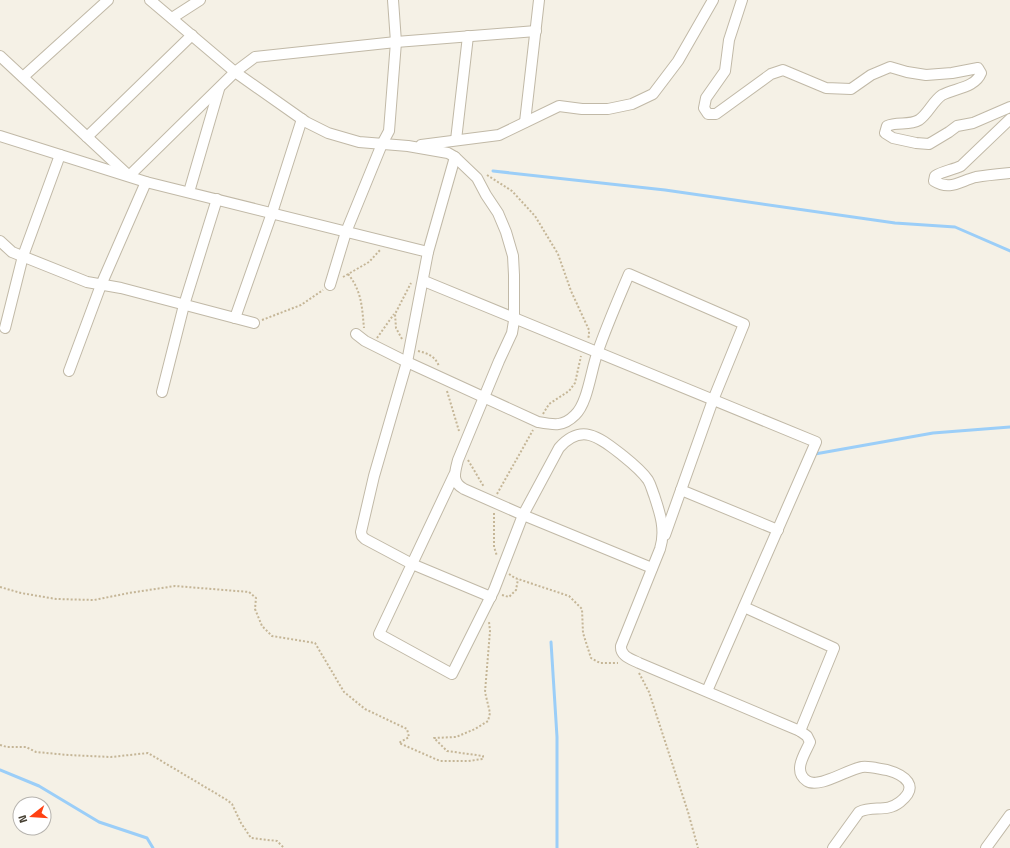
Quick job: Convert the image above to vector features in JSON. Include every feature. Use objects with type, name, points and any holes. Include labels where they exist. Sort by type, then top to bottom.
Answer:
[{"type":"street","points":[[23,77],[108,0]]},
{"type":"street","points":[[150,0],[235,72],[302,119],[328,133],[359,142],[408,146],[440,151],[455,157],[477,178],[486,195],[498,212],[506,232],[513,256],[514,317],[512,333],[458,460],[454,476],[379,634],[452,674],[493,594],[523,515],[559,448],[564,442],[574,436],[581,434],[592,434],[608,443],[637,466],[649,482],[662,523],[662,543]]},
{"type":"street","points":[[172,18],[200,0]]},
{"type":"street","points":[[330,285],[346,232],[382,144],[389,131],[396,42],[393,0]]},
{"type":"street","points":[[525,122],[539,0]]},
{"type":"street","points":[[408,146],[499,135],[559,106],[608,109],[632,104],[653,94],[678,60],[713,0]]},
{"type":"street","points":[[742,0],[729,40],[725,71],[706,98],[704,108],[708,114],[716,114],[771,74],[783,70],[826,88],[851,89],[871,75],[890,67],[926,75],[952,73],[978,68],[981,73],[978,79],[971,84],[941,96],[920,120],[910,123],[893,123],[887,126],[885,133],[893,138],[929,144],[957,126],[973,123],[1010,107]]},
{"type":"street","points":[[129,176],[235,72],[255,58],[396,42],[536,31]]},
{"type":"street","points":[[87,137],[192,35]]},
{"type":"street","points":[[456,140],[468,36]]},
{"type":"street","points":[[0,56],[129,176]]},
{"type":"street","points":[[189,192],[220,87]]},
{"type":"street","points":[[235,318],[272,213],[302,119]]},
{"type":"street","points":[[1010,119],[961,166],[952,171],[940,173],[936,176],[934,181],[941,185],[954,185],[975,178],[1010,173]]},
{"type":"street","points":[[0,136],[146,182],[428,252]]},
{"type":"street","points":[[5,328],[23,256],[60,155]]},
{"type":"street","points":[[455,157],[428,252],[424,280],[407,362],[374,476],[361,532],[365,539],[412,564],[493,594]]},
{"type":"street","points":[[69,371],[101,285],[146,182]]},
{"type":"street","points":[[162,392],[184,305],[217,199]]},
{"type":"street","points":[[0,241],[12,252],[87,282],[121,288],[254,323]]},
{"type":"street","points":[[356,334],[367,343],[538,422],[555,425],[565,422],[576,414],[584,403],[597,352],[629,274],[744,324],[713,400],[662,543],[621,646],[621,651],[623,655],[630,659],[800,731],[807,736],[810,742],[799,767],[806,780],[812,783],[821,782],[863,767],[895,772],[908,780],[910,785],[909,791],[900,802],[884,809],[864,809],[859,812],[833,848]]},
{"type":"street","points":[[424,280],[816,442],[707,691]]},
{"type":"street","points":[[454,476],[459,486],[523,515],[652,568]]},
{"type":"street","points":[[681,490],[778,530]]},
{"type":"street","points":[[744,607],[834,648],[800,731]]},
{"type":"street","points":[[986,848],[1010,815]]},
{"type":"path","points":[[348,274],[353,281],[362,304],[367,343],[377,338],[398,309]]},
{"type":"path","points":[[254,323],[301,305],[330,285]]},
{"type":"path","points":[[493,594],[501,594],[509,597],[516,590],[518,579]]},
{"type":"path","points":[[0,587],[21,593],[56,599],[94,600],[175,586],[249,592],[256,598],[255,609],[262,626],[272,636],[315,643],[344,692],[365,709],[407,729],[409,737],[399,742],[440,761],[468,761],[483,759],[483,756],[447,751],[434,738],[456,737],[475,729],[488,721],[490,713],[485,692],[490,631],[488,614],[484,611]]},
{"type":"path","points":[[0,745],[7,747],[26,747],[36,752],[68,755],[111,757],[148,753],[232,804],[241,823],[252,838],[277,841],[284,848]]},
{"type":"waterway","points":[[493,171],[665,190],[895,223],[955,227],[1010,251]]},
{"type":"waterway","points":[[815,454],[933,433],[1010,427]]},
{"type":"waterway","points":[[551,642],[557,737],[557,848]]},
{"type":"waterway","points":[[0,770],[39,786],[99,822],[147,838],[153,848]]}]
